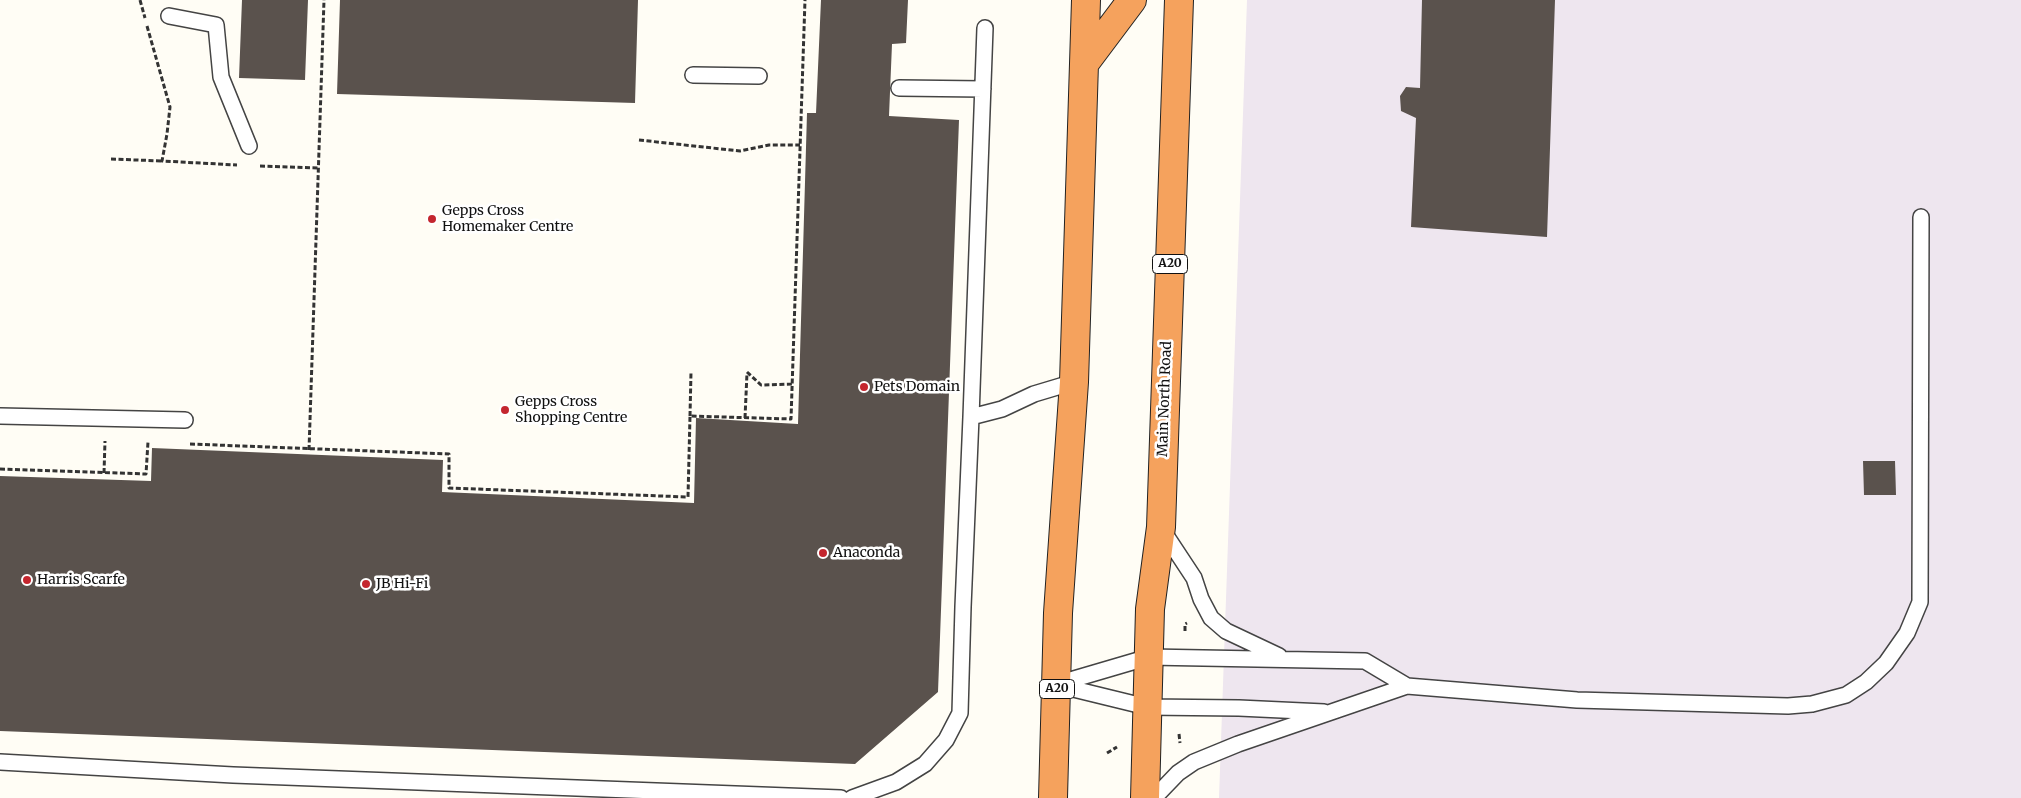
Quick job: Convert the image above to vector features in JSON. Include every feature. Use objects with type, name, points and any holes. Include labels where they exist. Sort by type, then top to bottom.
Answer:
[{"type":"highway","name":"A20","points":[[1052,798],[1058,613],[1074,382],[1086,0]]},
{"type":"highway","points":[[1084,64],[1132,0]]},
{"type":"highway","name":"Main North Road","points":[[1145,798],[1150,609],[1161,527],[1179,0]]},
{"type":"lane","points":[[169,16],[216,25],[221,77],[249,146]]},
{"type":"lane","points":[[852,798],[896,782],[925,764],[946,740],[960,713],[962,607],[985,28]]},
{"type":"lane","points":[[693,75],[759,76]]},
{"type":"lane","points":[[899,88],[983,89]]},
{"type":"lane","points":[[1154,798],[1178,773],[1194,762],[1238,744],[1407,686],[1577,700],[1788,706],[1812,704],[1846,694],[1866,682],[1886,663],[1907,633],[1920,602],[1921,216]]},
{"type":"lane","points":[[971,417],[1002,409],[1041,392],[1074,382]]},
{"type":"lane","points":[[0,416],[185,420]]},
{"type":"lane","points":[[1161,527],[1194,578],[1201,599],[1211,618],[1234,636],[1284,659]]},
{"type":"lane","points":[[1057,684],[1149,657],[1365,661],[1407,686]]},
{"type":"lane","points":[[1057,684],[1147,708],[1239,708],[1332,713]]},
{"type":"lane","points":[[0,762],[233,775],[841,798]]},
{"type":"path","points":[[140,0],[170,107],[162,161]]},
{"type":"path","points":[[309,450],[320,168],[324,0]]},
{"type":"path","points":[[690,416],[791,419],[805,0]]},
{"type":"path","points":[[639,140],[740,151],[769,145],[800,144]]},
{"type":"path","points":[[111,159],[241,165]]},
{"type":"path","points":[[251,166],[320,168]]},
{"type":"path","points":[[185,444],[449,454],[449,488],[688,497],[691,372]]},
{"type":"path","points":[[745,418],[747,372],[761,385],[792,384]]},
{"type":"path","points":[[104,473],[106,417]]},
{"type":"path","points":[[0,469],[146,474],[147,442],[157,442]]},
{"type":"shaded area","points":[[1247,0],[2021,0],[2021,798],[1219,798]]},
{"type":"building","points":[[242,0],[308,0],[305,80],[239,78]]},
{"type":"building","points":[[340,0],[638,0],[635,103],[337,94]]},
{"type":"building","points":[[821,0],[908,0],[906,43],[892,44],[889,116],[959,120],[938,692],[855,764],[0,731],[0,476],[151,481],[152,448],[443,460],[442,492],[694,503],[696,418],[798,424],[807,113],[816,113]]},
{"type":"building","points":[[1422,0],[1555,0],[1547,237],[1411,227],[1416,118],[1401,111],[1400,96],[1406,87],[1420,88]]},
{"type":"building","points":[[1863,461],[1895,461],[1896,495],[1864,495]]},
{"type":"place","name":"Gepps Cross Homemaker Centre","points":[[432,219]]},
{"type":"place","name":"Pets Domain","points":[[864,387]]},
{"type":"place","name":"Gepps Cross Shopping Centre","points":[[505,410]]},
{"type":"place","name":"Anaconda","points":[[823,553]]},
{"type":"place","name":"Harris Scarfe","points":[[27,580]]},
{"type":"place","name":"JB Hi-Fi","points":[[366,584]]}]
